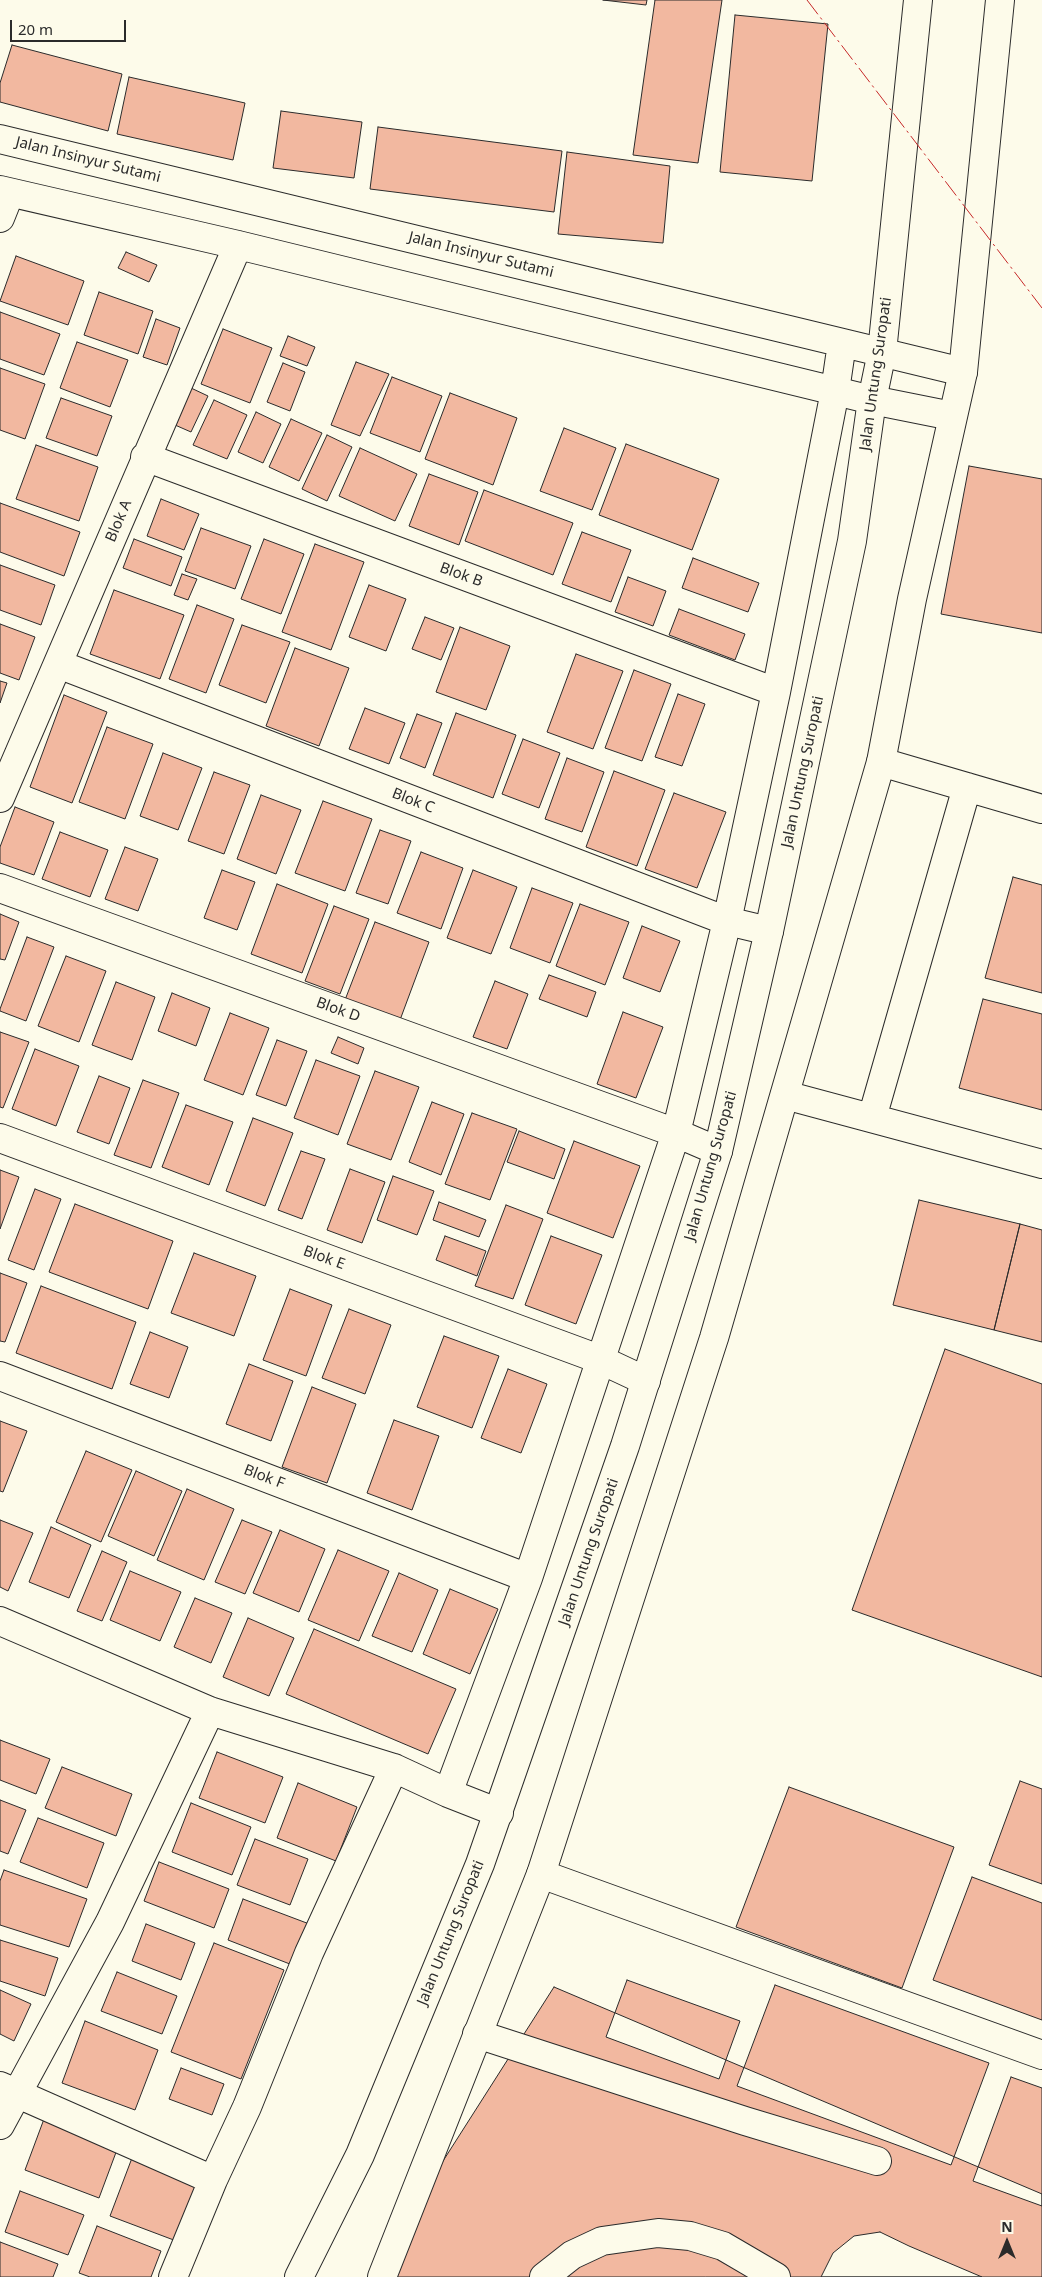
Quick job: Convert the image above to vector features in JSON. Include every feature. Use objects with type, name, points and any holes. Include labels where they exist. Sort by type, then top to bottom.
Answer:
[{"type":"street","name":"Jalan Untung Suropati","points":[[299,2277],[360,2155],[480,1864],[499,1813],[646,1381],[718,1151],[769,931],[852,541],[872,400],[882,352],[918,0]]},
{"type":"street","points":[[382,2277],[541,1874],[714,1338],[881,762],[912,599],[963,372],[1000,0]]},
{"type":"street","name":"Jalan Insinyur Sutami","points":[[0,139],[963,372]]},
{"type":"street","points":[[3,200],[238,245],[872,400],[952,416]]},
{"type":"street","name":"Blok A","points":[[0,798],[238,245]]},
{"type":"street","points":[[448,1793],[528,1578],[599,1359],[676,1133],[727,921],[776,692],[836,391],[842,343]]},
{"type":"street","name":"Blok B","points":[[145,458],[776,692]]},
{"type":"street","name":"Blok C","points":[[58,664],[727,921],[769,931]]},
{"type":"street","points":[[881,762],[1042,809]]},
{"type":"street","points":[[872,1118],[967,787]]},
{"type":"street","name":"Blok D","points":[[0,888],[676,1133],[718,1151]]},
{"type":"street","points":[[786,1095],[1042,1164]]},
{"type":"street","name":"Blok E","points":[[0,1138],[599,1359],[646,1381]]},
{"type":"street","name":"Blok F","points":[[0,1376],[528,1578]]},
{"type":"street","points":[[0,1620],[210,1711],[394,1768],[448,1793],[499,1813]]},
{"type":"street","points":[[0,2125],[8,2089],[110,1922],[210,1711]]},
{"type":"street","points":[[173,2277],[213,2180],[247,2107],[309,1953],[394,1768]]},
{"type":"street","points":[[541,1874],[1042,2055]]},
{"type":"street","points":[[477,2034],[745,2121],[877,2161]]},
{"type":"street","points":[[8,2089],[213,2180]]},
{"type":"street","points":[[544,2277],[572,2255],[602,2241],[658,2233],[690,2236],[722,2246],[776,2277]]},
{"type":"building","points":[[603,0],[647,0],[646,5]]},
{"type":"building","points":[[655,0],[722,0],[698,163],[633,155]]},
{"type":"building","points":[[735,15],[828,24],[812,181],[720,172]]},
{"type":"building","points":[[12,45],[122,74],[108,131],[0,102],[0,83]]},
{"type":"building","points":[[129,77],[245,103],[233,160],[117,134]]},
{"type":"building","points":[[281,111],[362,122],[354,178],[273,168]]},
{"type":"building","points":[[378,127],[562,151],[554,212],[370,189]]},
{"type":"building","points":[[567,152],[670,166],[663,243],[558,234]]},
{"type":"building","points":[[126,252],[157,265],[149,282],[118,268]]},
{"type":"building","points":[[16,256],[84,281],[68,325],[0,301]]},
{"type":"building","points":[[99,292],[153,311],[138,354],[84,335]]},
{"type":"building","points":[[0,312],[60,334],[44,375],[0,359]]},
{"type":"building","points":[[156,319],[180,328],[167,365],[143,357]]},
{"type":"building","points":[[223,329],[272,348],[250,403],[201,384]]},
{"type":"building","points":[[288,336],[315,347],[307,366],[280,356]]},
{"type":"building","points":[[77,342],[128,360],[110,407],[60,388]]},
{"type":"building","points":[[356,362],[389,374],[360,436],[331,425]]},
{"type":"building","points":[[283,363],[305,372],[290,411],[267,402]]},
{"type":"building","points":[[0,368],[45,384],[25,439],[0,430]]},
{"type":"building","points":[[392,377],[442,396],[420,452],[370,433]]},
{"type":"building","points":[[191,388],[208,396],[191,432],[175,425]]},
{"type":"building","points":[[450,393],[517,418],[493,485],[425,459]]},
{"type":"building","points":[[61,398],[112,416],[97,456],[46,438]]},
{"type":"building","points":[[214,400],[247,415],[227,459],[193,445]]},
{"type":"building","points":[[256,412],[281,424],[263,463],[238,452]]},
{"type":"building","points":[[291,419],[322,433],[299,481],[269,467]]},
{"type":"building","points":[[564,428],[616,448],[592,510],[540,491]]},
{"type":"building","points":[[327,435],[352,447],[327,501],[302,489]]},
{"type":"building","points":[[626,444],[719,479],[692,550],[599,515]]},
{"type":"building","points":[[36,445],[98,467],[79,521],[16,499]]},
{"type":"building","points":[[360,448],[417,474],[395,521],[339,496]]},
{"type":"building","points":[[969,466],[1042,479],[1042,633],[941,614]]},
{"type":"building","points":[[429,474],[478,492],[459,545],[409,526]]},
{"type":"building","points":[[484,490],[573,523],[553,575],[465,541]]},
{"type":"building","points":[[161,499],[199,514],[184,550],[147,536]]},
{"type":"building","points":[[0,503],[80,532],[64,576],[0,552]]},
{"type":"building","points":[[201,528],[251,546],[235,589],[185,571]]},
{"type":"building","points":[[582,532],[631,550],[611,602],[562,584]]},
{"type":"building","points":[[134,539],[182,557],[171,586],[123,568]]},
{"type":"building","points":[[264,539],[304,554],[281,614],[241,599]]},
{"type":"building","points":[[315,544],[364,562],[331,650],[282,632]]},
{"type":"building","points":[[693,558],[759,583],[748,612],[682,588]]},
{"type":"building","points":[[0,565],[55,585],[41,625],[0,610]]},
{"type":"building","points":[[182,574],[197,579],[188,600],[174,595]]},
{"type":"building","points":[[628,577],[666,591],[653,626],[615,612]]},
{"type":"building","points":[[369,585],[406,599],[386,651],[349,637]]},
{"type":"building","points":[[114,590],[184,615],[160,679],[90,654]]},
{"type":"building","points":[[197,605],[234,619],[206,693],[169,679]]},
{"type":"building","points":[[679,609],[745,634],[735,660],[669,635]]},
{"type":"building","points":[[425,617],[454,628],[441,660],[412,649]]},
{"type":"building","points":[[0,624],[35,637],[19,680],[0,673]]},
{"type":"building","points":[[242,625],[290,642],[266,703],[219,685]]},
{"type":"building","points":[[460,627],[510,646],[486,710],[436,692]]},
{"type":"building","points":[[295,648],[349,668],[319,746],[266,726]]},
{"type":"building","points":[[576,654],[623,671],[593,749],[547,732]]},
{"type":"building","points":[[634,670],[671,684],[642,761],[605,748]]},
{"type":"building","points":[[0,681],[7,683],[0,703]]},
{"type":"building","points":[[678,694],[705,704],[682,766],[655,757]]},
{"type":"building","points":[[64,695],[107,712],[72,803],[30,787]]},
{"type":"building","points":[[365,708],[405,723],[389,764],[349,749]]},
{"type":"building","points":[[456,713],[516,735],[493,798],[433,775]]},
{"type":"building","points":[[417,714],[442,723],[425,768],[400,758]]},
{"type":"building","points":[[107,727],[153,744],[125,819],[79,802]]},
{"type":"building","points":[[523,739],[560,753],[539,808],[502,794]]},
{"type":"building","points":[[163,753],[202,768],[178,830],[140,816]]},
{"type":"building","points":[[567,758],[604,772],[582,832],[545,819]]},
{"type":"building","points":[[614,771],[665,790],[637,866],[586,847]]},
{"type":"building","points":[[214,772],[250,785],[224,854],[188,841]]},
{"type":"building","points":[[674,793],[726,812],[697,888],[645,869]]},
{"type":"building","points":[[261,795],[301,810],[276,874],[237,859]]},
{"type":"building","points":[[323,801],[372,819],[345,891],[295,873]]},
{"type":"building","points":[[15,807],[54,822],[34,875],[0,863],[0,847]]},
{"type":"building","points":[[380,830],[411,841],[388,904],[356,893]]},
{"type":"building","points":[[60,832],[108,850],[90,897],[42,879]]},
{"type":"building","points":[[125,847],[158,859],[138,911],[105,899]]},
{"type":"building","points":[[421,852],[463,868],[441,929],[397,913]]},
{"type":"building","points":[[222,870],[255,882],[237,930],[204,918]]},
{"type":"building","points":[[473,870],[517,887],[491,954],[447,938]]},
{"type":"building","points":[[1013,877],[1042,885],[1042,993],[985,978]]},
{"type":"building","points":[[277,884],[328,904],[302,973],[251,954]]},
{"type":"building","points":[[532,888],[573,903],[550,963],[510,948]]},
{"type":"building","points":[[580,904],[629,922],[605,985],[556,966]]},
{"type":"building","points":[[334,906],[369,919],[340,994],[305,981]]},
{"type":"building","points":[[0,914],[19,922],[5,960],[0,959]]},
{"type":"building","points":[[375,922],[429,942],[400,1020],[345,1000]]},
{"type":"building","points":[[642,926],[680,941],[660,992],[623,978]]},
{"type":"building","points":[[27,937],[54,947],[26,1021],[0,1011],[0,1009]]},
{"type":"building","points":[[66,956],[106,971],[79,1042],[38,1026]]},
{"type":"building","points":[[549,975],[596,992],[587,1017],[539,999]]},
{"type":"building","points":[[495,981],[528,994],[507,1049],[473,1037]]},
{"type":"building","points":[[116,982],[155,997],[132,1060],[92,1045]]},
{"type":"building","points":[[172,993],[210,1008],[196,1046],[158,1031]]},
{"type":"building","points":[[983,999],[1042,1014],[1042,1110],[959,1088]]},
{"type":"building","points":[[623,1012],[663,1027],[636,1098],[597,1084]]},
{"type":"building","points":[[230,1013],[269,1028],[243,1095],[204,1080]]},
{"type":"building","points":[[0,1032],[29,1042],[3,1108],[0,1107]]},
{"type":"building","points":[[338,1037],[364,1048],[358,1064],[331,1053]]},
{"type":"building","points":[[277,1040],[307,1051],[286,1106],[256,1095]]},
{"type":"building","points":[[35,1049],[79,1066],[56,1126],[12,1109]]},
{"type":"building","points":[[316,1060],[360,1076],[338,1135],[294,1118]]},
{"type":"building","points":[[375,1071],[419,1087],[391,1160],[347,1144]]},
{"type":"building","points":[[99,1076],[130,1088],[109,1144],[77,1132]]},
{"type":"building","points":[[143,1080],[179,1093],[151,1168],[114,1155]]},
{"type":"building","points":[[432,1102],[464,1114],[441,1175],[409,1162]]},
{"type":"building","points":[[186,1105],[233,1122],[209,1185],[162,1167]]},
{"type":"building","points":[[472,1113],[517,1129],[490,1200],[445,1184]]},
{"type":"building","points":[[253,1118],[293,1133],[265,1206],[226,1191]]},
{"type":"building","points":[[519,1131],[565,1149],[554,1179],[507,1162]]},
{"type":"building","points":[[574,1141],[640,1166],[613,1238],[547,1213]]},
{"type":"building","points":[[301,1151],[325,1159],[302,1219],[278,1210]]},
{"type":"building","points":[[350,1169],[385,1182],[362,1243],[327,1230]]},
{"type":"building","points":[[0,1170],[19,1177],[0,1229]]},
{"type":"building","points":[[393,1176],[434,1191],[417,1235],[377,1220]]},
{"type":"building","points":[[35,1189],[61,1199],[34,1270],[8,1260]]},
{"type":"building","points":[[919,1200],[1020,1224],[994,1330],[893,1305]]},
{"type":"building","points":[[439,1202],[486,1220],[479,1237],[433,1220]]},
{"type":"building","points":[[75,1204],[173,1241],[148,1309],[49,1272]]},
{"type":"building","points":[[506,1205],[543,1219],[513,1299],[475,1286]]},
{"type":"building","points":[[1020,1224],[1042,1230],[1042,1342],[994,1330]]},
{"type":"building","points":[[445,1236],[486,1251],[477,1276],[436,1260]]},
{"type":"building","points":[[551,1236],[602,1255],[576,1324],[525,1305]]},
{"type":"building","points":[[194,1253],[256,1276],[234,1336],[171,1313]]},
{"type":"building","points":[[0,1273],[27,1283],[5,1342],[0,1341]]},
{"type":"building","points":[[41,1286],[136,1322],[112,1389],[16,1353]]},
{"type":"building","points":[[290,1289],[332,1305],[306,1376],[263,1360]]},
{"type":"building","points":[[349,1309],[391,1325],[365,1394],[322,1378]]},
{"type":"building","points":[[150,1332],[188,1347],[169,1398],[130,1384]]},
{"type":"building","points":[[444,1336],[499,1356],[472,1428],[417,1407]]},
{"type":"building","points":[[945,1349],[1042,1384],[1042,1677],[852,1610]]},
{"type":"building","points":[[249,1364],[293,1381],[271,1441],[226,1424]]},
{"type":"building","points":[[508,1369],[547,1384],[521,1453],[481,1438]]},
{"type":"building","points":[[312,1387],[356,1404],[327,1483],[282,1467]]},
{"type":"building","points":[[394,1420],[439,1436],[412,1510],[367,1493]]},
{"type":"building","points":[[0,1421],[27,1431],[3,1492],[0,1491]]},
{"type":"building","points":[[86,1451],[132,1470],[101,1542],[56,1522]]},
{"type":"building","points":[[136,1471],[182,1491],[154,1556],[108,1536]]},
{"type":"building","points":[[187,1489],[234,1509],[204,1580],[157,1560]]},
{"type":"building","points":[[0,1520],[33,1533],[8,1591],[0,1587]]},
{"type":"building","points":[[242,1520],[272,1532],[245,1594],[215,1582]]},
{"type":"building","points":[[51,1527],[91,1545],[69,1598],[29,1582]]},
{"type":"building","points":[[280,1530],[325,1549],[299,1612],[253,1593]]},
{"type":"building","points":[[338,1550],[389,1571],[359,1641],[308,1620]]},
{"type":"building","points":[[102,1551],[127,1562],[102,1621],[77,1611]]},
{"type":"building","points":[[130,1571],[181,1592],[160,1641],[110,1620]]},
{"type":"building","points":[[399,1573],[438,1590],[412,1652],[372,1636]]},
{"type":"building","points":[[450,1589],[498,1609],[470,1674],[423,1654]]},
{"type":"building","points":[[195,1598],[232,1613],[211,1663],[174,1647]]},
{"type":"building","points":[[248,1618],[294,1638],[269,1696],[223,1677]]},
{"type":"building","points":[[314,1629],[456,1689],[428,1754],[286,1694]]},
{"type":"building","points":[[0,1740],[50,1759],[36,1794],[0,1780]]},
{"type":"building","points":[[217,1752],[283,1777],[265,1823],[199,1798]]},
{"type":"building","points":[[62,1767],[132,1794],[116,1836],[45,1808]]},
{"type":"building","points":[[1020,1781],[1042,1789],[1042,1884],[989,1865]]},
{"type":"building","points":[[298,1783],[357,1807],[336,1861],[277,1838]]},
{"type":"building","points":[[789,1787],[954,1847],[902,1988],[736,1927]]},
{"type":"building","points":[[0,1800],[26,1810],[8,1854],[0,1851]]},
{"type":"building","points":[[191,1803],[251,1827],[232,1875],[172,1852]]},
{"type":"building","points":[[38,1818],[104,1843],[87,1888],[20,1862]]},
{"type":"building","points":[[255,1839],[308,1859],[290,1905],[237,1885]]},
{"type":"building","points":[[159,1862],[229,1889],[214,1928],[144,1901]]},
{"type":"building","points":[[4,1870],[87,1899],[69,1947],[0,1925],[0,1881]]},
{"type":"building","points":[[972,1877],[1042,1903],[1042,2020],[933,1980]]},
{"type":"building","points":[[243,1899],[312,1925],[295,1966],[228,1940]]},
{"type":"building","points":[[146,1924],[195,1943],[181,1980],[132,1961]]},
{"type":"building","points":[[0,1940],[58,1958],[45,1996],[0,1981]]},
{"type":"building","points":[[214,1943],[284,1970],[241,2079],[171,2052]]},
{"type":"building","points":[[117,1972],[177,1996],[162,2034],[101,2011]]},
{"type":"building","points":[[627,1980],[740,2021],[719,2079],[606,2037]]},
{"type":"building","points":[[775,1985],[989,2063],[951,2165],[737,2086]]},
{"type":"building","points":[[554,1987],[1042,2194],[1042,2277],[369,2277]]},
{"type":"building","points":[[0,1990],[31,2004],[14,2041],[0,2034]]},
{"type":"building","points":[[85,2021],[158,2050],[135,2110],[62,2083]]},
{"type":"building","points":[[181,2068],[224,2084],[212,2115],[169,2099]]},
{"type":"building","points":[[1011,2077],[1042,2088],[1042,2206],[973,2181]]},
{"type":"building","points":[[44,2119],[118,2147],[99,2198],[25,2170]]},
{"type":"building","points":[[132,2158],[202,2184],[179,2242],[110,2216]]},
{"type":"building","points":[[20,2191],[84,2215],[68,2255],[5,2232]]},
{"type":"building","points":[[97,2226],[161,2251],[151,2277],[90,2277],[79,2273]]},
{"type":"building","points":[[880,2232],[982,2277],[821,2277],[833,2253],[854,2236]]},
{"type":"building","points":[[0,2242],[58,2264],[53,2277],[0,2277]]},
{"type":"power","points":[[807,0],[1042,308]]}]
